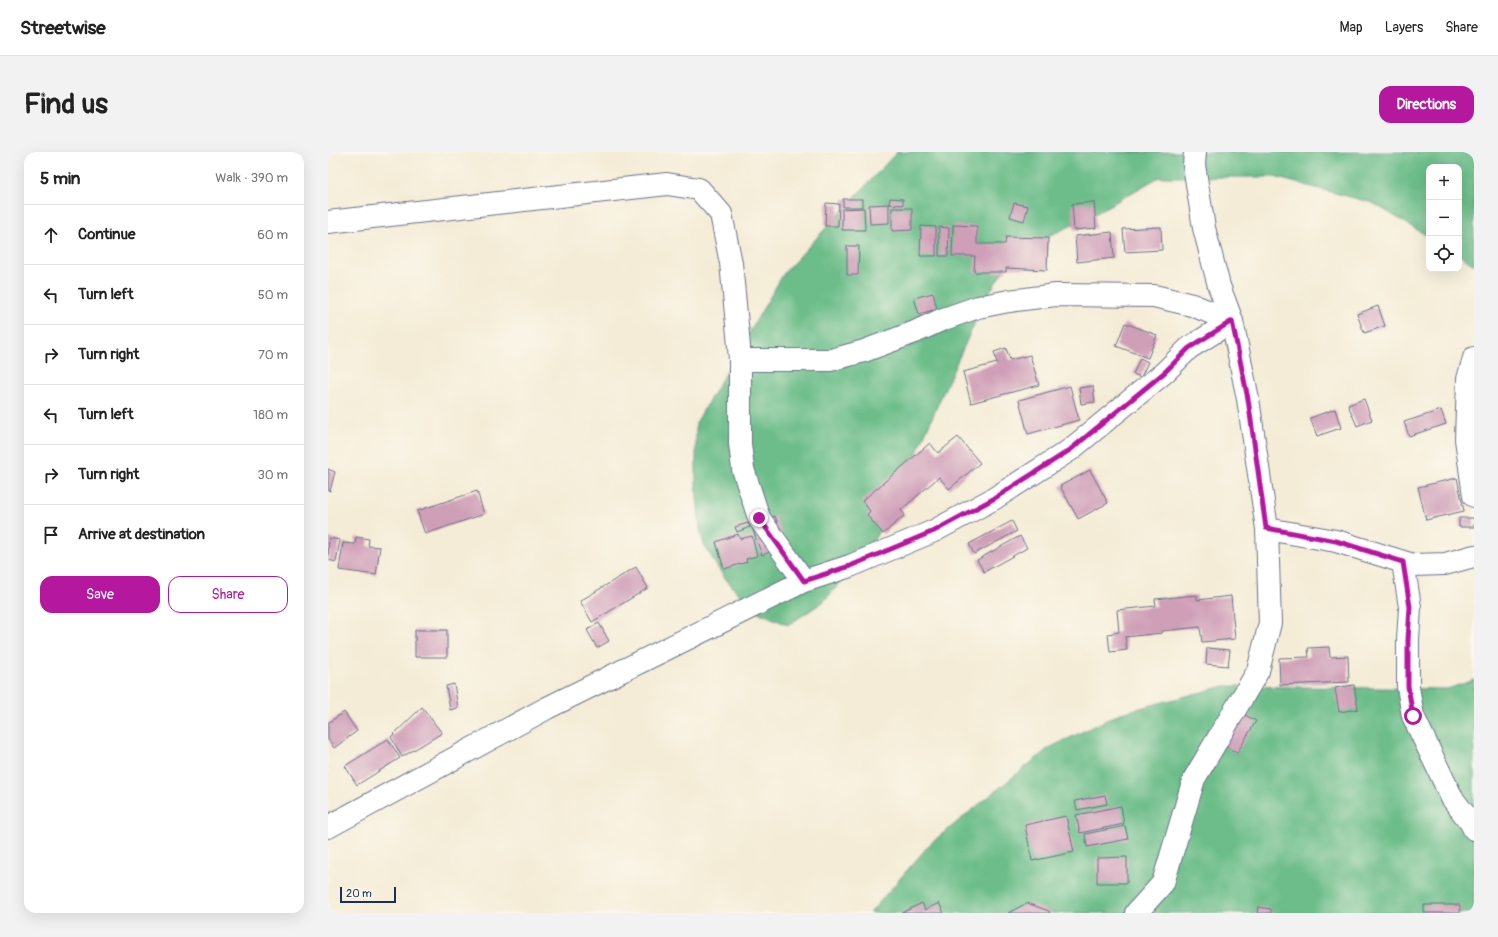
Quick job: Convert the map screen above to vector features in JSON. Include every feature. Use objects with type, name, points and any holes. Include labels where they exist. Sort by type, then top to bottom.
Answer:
[{"type":"street","points":[[1136,913],[1163,883],[1194,779],[1258,671],[1270,623],[1266,528],[1248,399],[1232,321],[1219,286],[1204,228],[1194,165],[1195,152]]},
{"type":"street","points":[[328,222],[667,184],[699,189],[721,214],[731,263],[740,360],[740,444],[743,469],[759,518],[804,581]]},
{"type":"street","points":[[740,360],[831,360],[864,351],[978,307],[1056,294],[1154,296],[1192,305],[1232,321]]},
{"type":"street","points":[[328,827],[547,708],[804,581],[850,566],[927,534],[995,498],[1070,450],[1165,372],[1189,348],[1232,321]]},
{"type":"street","points":[[1474,358],[1468,379],[1466,439],[1474,496]]},
{"type":"street","points":[[1266,528],[1336,541],[1413,565],[1445,564],[1474,556]]},
{"type":"street","points":[[1403,562],[1410,607],[1408,686],[1413,716],[1452,798],[1474,829]]},
{"type":"green space","points":[[897,152],[1474,152],[1474,265],[1462,257],[1462,164],[1426,164],[1426,235],[1373,203],[1274,177],[1159,177],[1086,219],[1017,250],[987,296],[895,503],[864,557],[823,602],[788,625],[753,610],[723,576],[704,545],[700,530],[696,484],[696,423],[784,273]]},
{"type":"green space","points":[[1474,680],[1474,913],[870,913],[930,844],[1049,748],[1121,713],[1225,686],[1447,689]]},
{"type":"building","points":[[890,198],[903,199],[903,205],[889,204]]},
{"type":"building","points":[[843,199],[862,199],[862,207],[843,207]]},
{"type":"building","points":[[1094,202],[1096,228],[1074,230],[1072,204]]},
{"type":"building","points":[[826,203],[839,204],[838,226],[825,226]]},
{"type":"building","points":[[1014,203],[1028,206],[1024,221],[1010,217]]},
{"type":"building","points":[[889,204],[889,223],[870,224],[869,205]]},
{"type":"building","points":[[864,208],[865,230],[842,230],[842,209]]},
{"type":"building","points":[[892,208],[912,208],[912,230],[892,231]]},
{"type":"building","points":[[953,225],[977,226],[977,244],[1005,244],[1006,237],[1048,238],[1047,270],[1006,268],[1006,272],[974,272],[975,256],[952,256]]},
{"type":"building","points":[[921,226],[936,227],[936,256],[920,256]]},
{"type":"building","points":[[939,227],[949,228],[948,256],[939,256]]},
{"type":"building","points":[[1161,227],[1162,250],[1125,252],[1123,229]]},
{"type":"building","points":[[1112,232],[1114,258],[1077,262],[1075,236]]},
{"type":"building","points":[[847,246],[859,246],[858,275],[847,275]]},
{"type":"building","points":[[933,293],[937,309],[919,314],[914,298]]},
{"type":"building","points":[[1378,306],[1385,326],[1364,333],[1357,314]]},
{"type":"building","points":[[1125,323],[1157,335],[1148,358],[1116,346]]},
{"type":"building","points":[[1006,348],[1010,360],[1030,355],[1039,385],[971,403],[963,372],[997,363],[994,352]]},
{"type":"building","points":[[1140,358],[1148,362],[1141,377],[1133,374]]},
{"type":"building","points":[[1070,386],[1079,420],[1028,434],[1019,400]]},
{"type":"building","points":[[1093,386],[1095,402],[1081,404],[1079,388]]},
{"type":"building","points":[[1364,399],[1372,420],[1357,426],[1348,405]]},
{"type":"building","points":[[1335,409],[1341,428],[1317,436],[1310,418]]},
{"type":"building","points":[[1441,410],[1446,424],[1409,436],[1404,422]]},
{"type":"building","points":[[958,437],[980,463],[949,489],[939,477],[901,510],[905,515],[883,534],[867,515],[870,511],[862,501],[930,443],[938,453]]},
{"type":"building","points":[[328,469],[335,472],[330,491],[328,490]]},
{"type":"building","points":[[1090,470],[1108,503],[1078,519],[1060,486]]},
{"type":"building","points":[[1457,478],[1464,511],[1426,520],[1418,487]]},
{"type":"building","points":[[477,491],[484,514],[425,534],[417,511]]},
{"type":"building","points":[[775,516],[786,546],[762,555],[751,525]]},
{"type":"building","points":[[1459,518],[1474,518],[1474,527],[1459,527]]},
{"type":"building","points":[[1012,521],[1017,531],[974,554],[969,544]]},
{"type":"building","points":[[748,523],[750,527],[737,532],[735,527]]},
{"type":"building","points":[[738,534],[740,539],[752,536],[757,556],[746,559],[747,562],[724,569],[716,542]]},
{"type":"building","points":[[1020,536],[1027,548],[984,572],[977,560]]},
{"type":"building","points":[[356,537],[369,539],[368,546],[380,547],[376,575],[339,570],[343,543],[355,544]]},
{"type":"building","points":[[329,538],[340,540],[336,562],[328,560]]},
{"type":"building","points":[[636,567],[648,588],[592,622],[580,601]]},
{"type":"building","points":[[1197,595],[1197,600],[1231,596],[1235,639],[1202,642],[1200,627],[1125,637],[1127,650],[1110,652],[1108,634],[1119,632],[1117,610],[1156,606],[1155,599]]},
{"type":"building","points":[[599,623],[609,641],[597,648],[587,630]]},
{"type":"building","points":[[415,630],[447,630],[447,657],[415,657]]},
{"type":"building","points":[[1329,647],[1330,657],[1348,656],[1349,682],[1280,685],[1279,658],[1309,657],[1308,648]]},
{"type":"building","points":[[1207,648],[1230,650],[1228,666],[1206,664]]},
{"type":"building","points":[[454,684],[458,708],[450,710],[446,686]]},
{"type":"building","points":[[1354,685],[1358,709],[1339,712],[1335,688]]},
{"type":"building","points":[[422,707],[442,733],[402,757],[391,737]]},
{"type":"building","points":[[344,712],[357,731],[334,748],[328,739],[328,723]]},
{"type":"building","points":[[1240,712],[1256,721],[1237,753],[1221,744]]},
{"type":"building","points":[[388,739],[400,758],[357,785],[345,766]]},
{"type":"building","points":[[1105,795],[1107,804],[1077,810],[1075,801]]},
{"type":"building","points":[[1121,806],[1124,824],[1080,833],[1076,815]]},
{"type":"building","points":[[1066,816],[1074,852],[1032,861],[1025,825]]},
{"type":"building","points":[[1125,826],[1128,839],[1087,847],[1085,834]]},
{"type":"building","points":[[1127,857],[1127,883],[1097,883],[1097,858]]},
{"type":"building","points":[[922,903],[925,910],[939,903],[944,913],[902,913]]},
{"type":"building","points":[[1027,903],[1049,911],[1050,913],[1008,913]]},
{"type":"building","points":[[1424,905],[1460,905],[1460,913],[1424,913]]},
{"type":"building","points":[[1258,907],[1271,909],[1271,913],[1257,913]]},
{"type":"route","points":[[759,518],[804,581],[850,566],[934,531],[995,498],[1070,450],[1165,372],[1189,348],[1232,321],[1248,399],[1264,503],[1266,528],[1336,541],[1403,562],[1410,607],[1408,686],[1413,716]]}]
